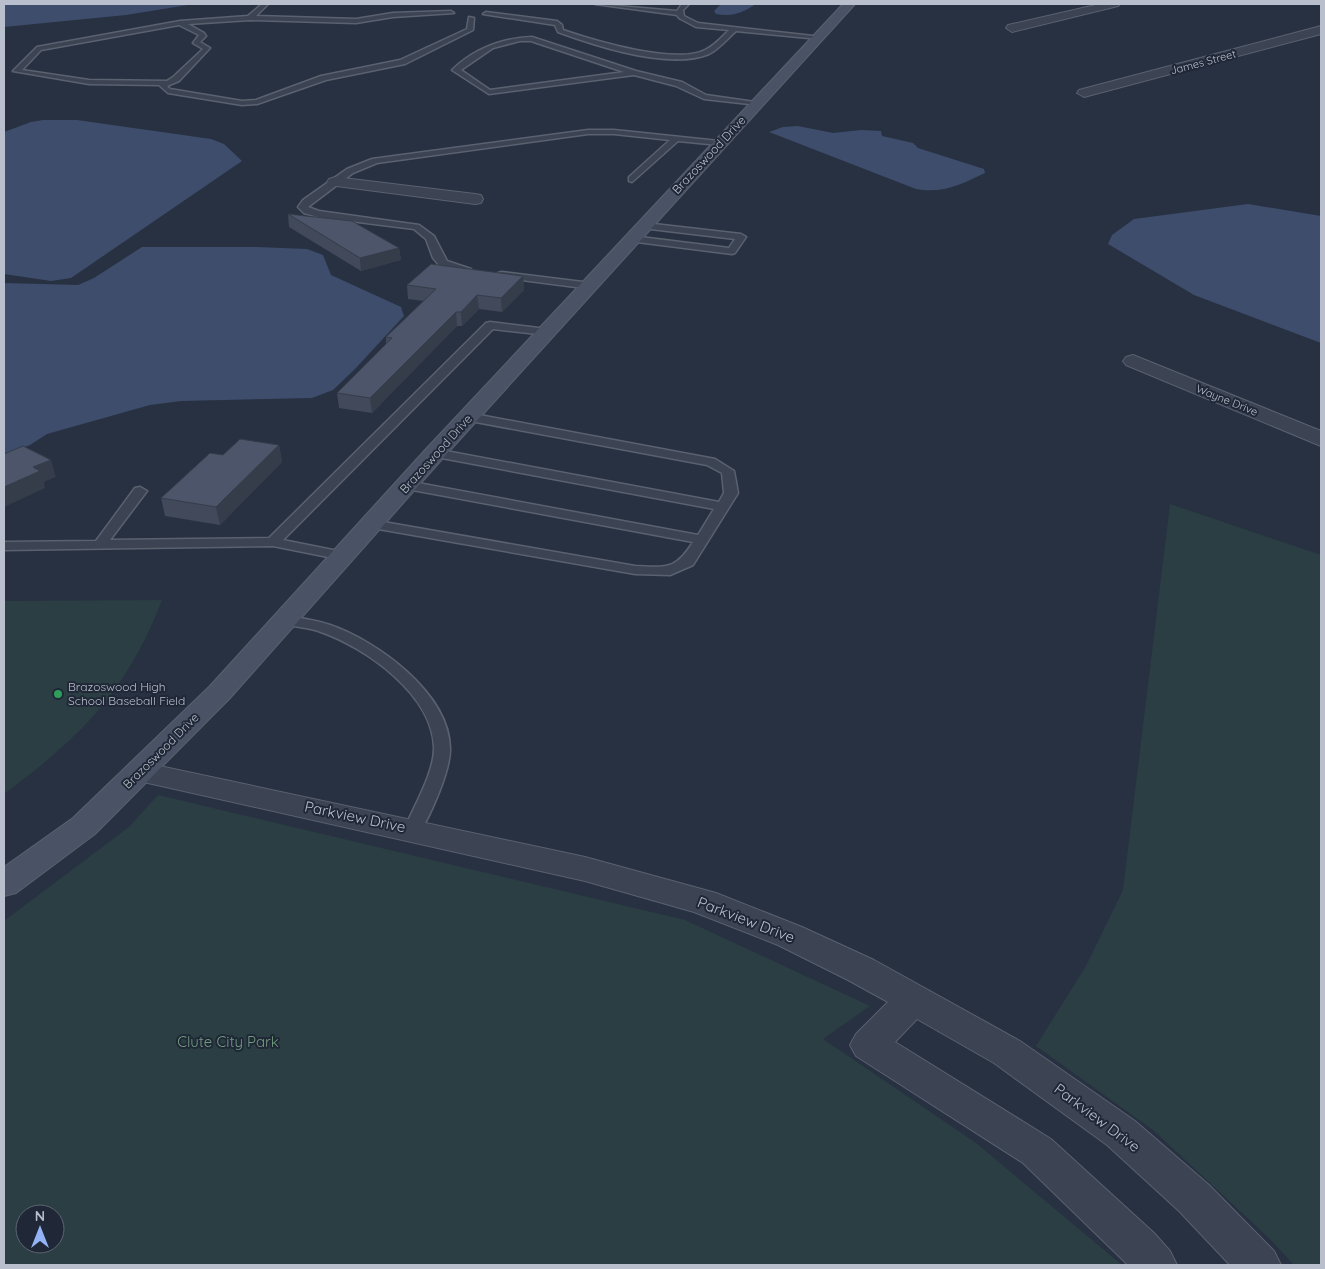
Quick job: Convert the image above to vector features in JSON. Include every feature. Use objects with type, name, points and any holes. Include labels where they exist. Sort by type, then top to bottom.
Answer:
[{"type":"street","name":"Brazoswood Drive","points":[[4,884],[84,826],[141,772],[220,692],[435,452],[591,286],[638,232],[849,4]]},
{"type":"street","points":[[1012,28],[1114,4]]},
{"type":"street","name":"James Street","points":[[1084,94],[1321,30]]},
{"type":"street","points":[[335,182],[475,199]]},
{"type":"street","name":"Wayne Drive","points":[[1133,361],[1321,439]]},
{"type":"street","name":"Parkview Drive","points":[[141,772],[585,869],[704,902],[790,936],[914,999],[1007,1052],[1121,1133],[1194,1198],[1259,1265]]},
{"type":"street","points":[[914,999],[869,1045],[1037,1151],[1139,1246],[1154,1265]]},
{"type":"lane","points":[[250,18],[265,4]]},
{"type":"lane","points":[[598,4],[680,13]]},
{"type":"lane","points":[[686,4],[680,9],[681,17],[696,25],[733,30],[818,36]]},
{"type":"lane","points":[[168,82],[89,82],[17,71],[39,48],[180,23],[250,18],[356,21],[393,15],[454,12],[451,16],[465,18],[483,12],[557,23],[560,26],[560,31],[578,38],[662,56],[699,55],[708,51],[733,30]]},
{"type":"lane","points":[[180,23],[202,34],[203,36],[196,43],[207,48],[193,64],[162,86],[168,91],[242,103],[268,100],[324,78],[402,62],[421,55],[436,44],[470,30],[465,18]]},
{"type":"lane","points":[[634,73],[489,92],[456,70],[493,45],[516,38],[532,39],[634,73],[679,84],[704,97],[758,103]]},
{"type":"lane","points":[[474,272],[456,270],[444,265],[436,258],[431,237],[416,227],[307,211],[303,207],[306,202],[356,168],[376,161],[562,134],[614,132],[720,143]]},
{"type":"lane","points":[[632,179],[676,138]]},
{"type":"lane","points":[[638,232],[741,237],[732,250],[638,232]]},
{"type":"lane","points":[[493,274],[591,286]]},
{"type":"lane","points":[[273,542],[490,325],[547,332]]},
{"type":"lane","points":[[372,524],[635,570],[670,571],[688,562],[731,492],[728,470],[711,462],[469,417]]},
{"type":"lane","points":[[435,452],[722,507]]},
{"type":"lane","points":[[407,485],[702,540]]},
{"type":"lane","points":[[100,544],[140,491]]},
{"type":"lane","points":[[4,546],[273,542],[343,556]]},
{"type":"lane","points":[[285,620],[328,629],[366,648],[404,677],[426,704],[438,725],[442,749],[413,830]]},
{"type":"green space","points":[[1170,504],[1321,555],[1321,1265],[1294,1265],[1269,1238],[1153,1130],[1036,1046],[1086,966],[1123,890]]},
{"type":"green space","name":"Brazoswood High School Baseball Field","points":[[162,600],[133,661],[99,710],[79,732],[4,794],[4,601]]},
{"type":"green space","name":"Clute City Park","points":[[158,795],[685,920],[870,1006],[823,1039],[976,1143],[1122,1265],[4,1265],[4,921],[129,827]]},
{"type":"water","points":[[4,4],[194,4],[126,15],[4,27]]},
{"type":"water","points":[[721,4],[756,4],[737,14],[716,14],[714,11]]},
{"type":"water","points":[[77,120],[211,139],[224,144],[242,161],[71,278],[51,281],[4,274],[4,132],[31,122]]},
{"type":"water","points":[[798,126],[833,133],[861,130],[881,131],[882,136],[913,143],[918,148],[984,169],[985,173],[944,189],[916,189],[769,132],[783,127]]},
{"type":"water","points":[[1248,204],[1321,216],[1321,343],[1194,295],[1108,244],[1112,235],[1134,219]]},
{"type":"water","points":[[142,247],[307,249],[323,255],[331,275],[401,307],[404,316],[333,390],[312,398],[181,401],[150,405],[47,434],[30,445],[4,455],[4,283],[78,285],[94,278]]},
{"type":"building","points":[[288,214],[352,221],[399,248],[360,258]]},
{"type":"building","points":[[431,264],[523,276],[501,298],[477,295],[461,312],[456,312],[370,398],[337,393],[392,338],[386,337],[436,289],[407,285]]},
{"type":"building","points":[[240,439],[279,445],[216,507],[161,498],[210,453],[223,455]]},
{"type":"building","points":[[23,446],[51,460],[33,467],[40,471],[4,487],[4,454]]},
{"type":"place","name":"Brazoswood High School Baseball Field","points":[[58,694]]}]
